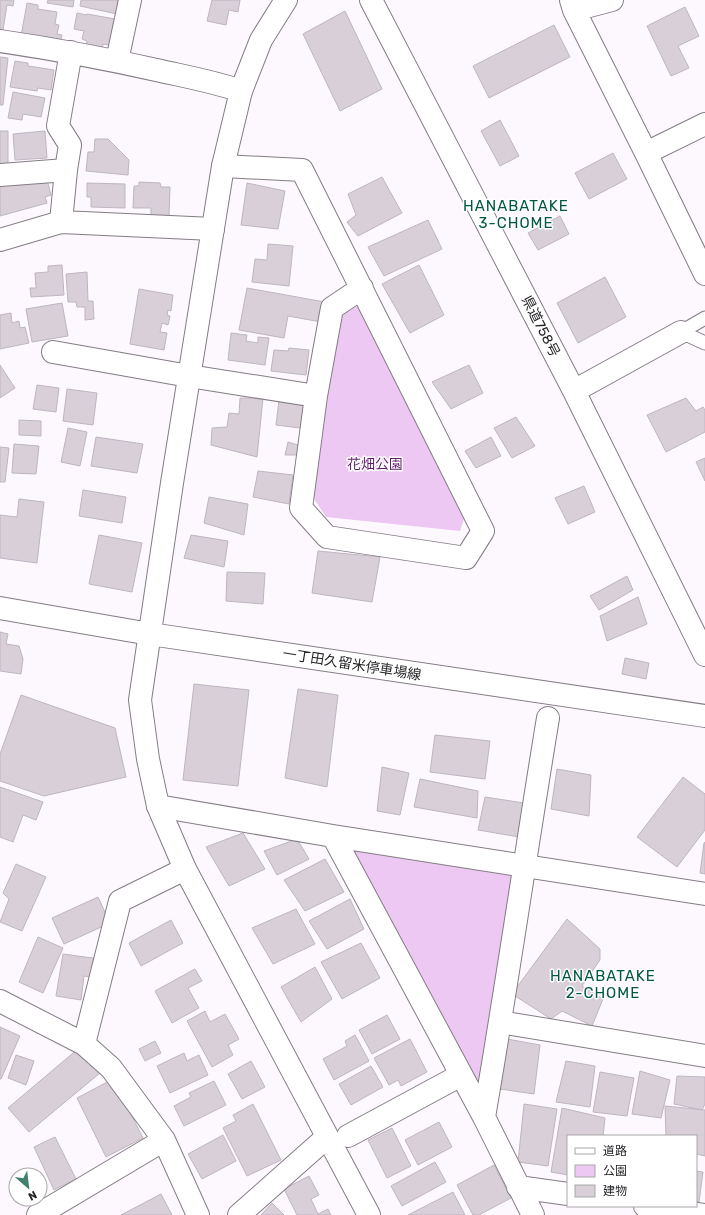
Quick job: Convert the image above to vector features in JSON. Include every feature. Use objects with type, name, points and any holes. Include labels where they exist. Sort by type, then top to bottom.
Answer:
[{"type":"street","points":[[117,61],[130,0]]},
{"type":"street","points":[[286,0],[261,40],[241,91],[223,166],[171,491],[140,700],[148,759],[158,806],[185,869],[368,1215]]},
{"type":"street","name":"県道758号","points":[[372,0],[574,391],[705,655]]},
{"type":"street","points":[[612,0],[573,5],[705,274]]},
{"type":"street","points":[[0,41],[117,61],[221,84],[241,91]]},
{"type":"street","points":[[61,222],[70,145],[58,126],[71,52]]},
{"type":"street","points":[[646,153],[705,124]]},
{"type":"street","points":[[223,166],[302,170],[362,288],[483,531],[466,558],[327,537],[301,508],[316,396],[332,308],[362,288]]},
{"type":"street","points":[[0,175],[66,170]]},
{"type":"street","points":[[0,240],[61,222],[213,229]]},
{"type":"street","points":[[574,391],[681,332]]},
{"type":"street","points":[[53,352],[189,376],[316,396]]},
{"type":"street","name":"一丁田久留米停車場線","points":[[0,608],[150,634],[705,716]]},
{"type":"street","points":[[484,1118],[548,718]]},
{"type":"street","points":[[158,806],[333,836],[705,894]]},
{"type":"street","points":[[333,836],[484,1118],[518,1187],[534,1215]]},
{"type":"street","points":[[84,1044],[120,901],[185,869]]},
{"type":"street","points":[[0,1001],[84,1044],[111,1068],[164,1140],[198,1215]]},
{"type":"street","points":[[500,1022],[705,1056]]},
{"type":"street","points":[[348,1136],[461,1075]]},
{"type":"street","points":[[239,1215],[327,1137]]},
{"type":"street","points":[[38,1215],[164,1140]]},
{"type":"street","points":[[518,1187],[567,1194]]},
{"type":"street","points":[[652,1207],[704,1215]]},
{"type":"lane","points":[[681,332],[705,318]]},
{"type":"lane","points":[[681,332],[705,343]]},
{"type":"green space","name":"花畑公園","points":[[358,306],[466,513],[460,531],[326,517],[312,496],[337,317]]},
{"type":"green space","points":[[347,845],[518,871],[480,1094]]},
{"type":"building","points":[[0,0],[14,0],[13,6],[7,5],[3,30],[0,30]]},
{"type":"building","points":[[48,0],[74,0],[73,7],[47,3]]},
{"type":"building","points":[[81,0],[121,0],[117,14],[80,6]]},
{"type":"building","points":[[212,0],[240,0],[238,12],[229,10],[226,25],[207,21]]},
{"type":"building","points":[[27,3],[38,5],[38,9],[57,12],[55,24],[59,25],[57,34],[62,35],[60,43],[21,36]]},
{"type":"building","points":[[685,7],[699,36],[678,46],[689,68],[671,76],[647,26]]},
{"type":"building","points":[[345,11],[382,89],[340,111],[303,34]]},
{"type":"building","points":[[77,13],[115,19],[109,45],[103,44],[102,50],[86,47],[87,41],[82,39],[84,31],[74,29]]},
{"type":"building","points":[[554,25],[570,57],[489,98],[473,66]]},
{"type":"building","points":[[0,57],[8,58],[3,105],[0,105]]},
{"type":"building","points":[[15,61],[28,63],[28,66],[54,70],[51,90],[38,88],[37,91],[10,87]]},
{"type":"building","points":[[13,92],[45,98],[41,117],[23,114],[22,120],[8,118]]},
{"type":"building","points":[[500,120],[519,156],[500,166],[481,131]]},
{"type":"building","points":[[0,131],[8,131],[8,164],[0,164]]},
{"type":"building","points":[[45,131],[47,158],[15,160],[13,134]]},
{"type":"building","points":[[95,139],[108,139],[129,160],[128,175],[86,171],[88,152],[94,152]]},
{"type":"building","points":[[613,153],[627,179],[589,199],[575,173]]},
{"type":"building","points":[[39,176],[47,180],[51,195],[45,197],[47,203],[0,216],[0,186]]},
{"type":"building","points":[[382,177],[402,213],[358,236],[347,222],[356,215],[348,194]]},
{"type":"building","points":[[139,182],[160,183],[161,187],[170,187],[169,216],[151,216],[151,208],[133,208],[134,186],[139,186]]},
{"type":"building","points":[[87,183],[125,184],[125,208],[91,207],[91,197],[87,197]]},
{"type":"building","points":[[247,183],[285,191],[278,229],[241,225]]},
{"type":"building","points":[[560,216],[569,234],[538,250],[528,233]]},
{"type":"building","points":[[428,220],[442,249],[384,276],[368,247]]},
{"type":"building","points":[[268,244],[293,246],[289,286],[252,282],[255,259],[267,260]]},
{"type":"building","points":[[62,265],[64,295],[31,297],[30,288],[36,288],[35,273],[48,272],[48,266]]},
{"type":"building","points":[[419,265],[444,315],[410,333],[382,284]]},
{"type":"building","points":[[87,272],[88,301],[93,301],[94,319],[85,320],[85,307],[77,307],[76,302],[68,302],[66,274]]},
{"type":"building","points":[[605,277],[626,317],[578,343],[557,303]]},
{"type":"building","points":[[247,288],[325,302],[321,322],[288,316],[284,338],[239,330]]},
{"type":"building","points":[[139,289],[173,295],[171,311],[168,310],[167,315],[170,316],[168,325],[162,323],[160,332],[167,333],[164,350],[130,344]]},
{"type":"building","points":[[62,303],[68,336],[32,342],[26,309]]},
{"type":"building","points":[[11,313],[12,323],[19,321],[20,328],[25,327],[29,343],[0,349],[0,315]]},
{"type":"building","points":[[231,333],[247,335],[246,341],[258,343],[258,337],[269,338],[265,365],[228,360]]},
{"type":"building","points":[[289,348],[309,350],[306,375],[271,371],[274,350],[288,351]]},
{"type":"building","points":[[0,365],[15,388],[0,398]]},
{"type":"building","points":[[469,365],[483,393],[451,409],[432,382]]},
{"type":"building","points":[[37,385],[59,388],[56,412],[33,409]]},
{"type":"building","points":[[67,389],[97,393],[93,425],[63,421]]},
{"type":"building","points":[[240,398],[263,398],[257,457],[211,445],[212,428],[227,427],[229,413],[239,414]]},
{"type":"building","points":[[686,398],[696,411],[703,407],[705,410],[705,432],[666,452],[647,415]]},
{"type":"building","points":[[279,400],[305,406],[300,428],[276,425]]},
{"type":"building","points":[[516,417],[535,446],[512,458],[494,428]]},
{"type":"building","points":[[19,420],[41,421],[41,436],[19,435]]},
{"type":"building","points":[[68,428],[87,432],[80,466],[61,462]]},
{"type":"building","points":[[96,437],[143,444],[137,473],[91,466]]},
{"type":"building","points":[[491,437],[501,456],[476,468],[465,451]]},
{"type":"building","points":[[288,442],[298,445],[298,455],[285,455]]},
{"type":"building","points":[[14,444],[39,446],[36,474],[12,473]]},
{"type":"building","points":[[0,447],[9,448],[5,482],[0,482]]},
{"type":"building","points":[[705,458],[705,481],[696,462]]},
{"type":"building","points":[[258,471],[293,475],[289,504],[253,497]]},
{"type":"building","points":[[584,486],[595,512],[568,524],[555,498]]},
{"type":"building","points":[[83,490],[126,497],[122,523],[79,516]]},
{"type":"building","points":[[209,497],[248,504],[244,535],[204,523]]},
{"type":"building","points":[[19,499],[44,502],[37,563],[0,558],[0,515],[17,517]]},
{"type":"building","points":[[99,535],[142,543],[132,592],[89,584]]},
{"type":"building","points":[[191,535],[228,541],[224,567],[184,558]]},
{"type":"building","points":[[318,551],[380,557],[372,602],[312,593]]},
{"type":"building","points":[[227,572],[265,573],[263,604],[226,601]]},
{"type":"building","points":[[627,576],[633,590],[599,610],[590,596]]},
{"type":"building","points":[[638,597],[647,624],[607,641],[600,616]]},
{"type":"building","points":[[0,632],[8,634],[6,644],[19,646],[23,659],[21,674],[0,671]]},
{"type":"building","points":[[625,658],[649,663],[646,679],[622,674]]},
{"type":"building","points":[[194,684],[249,690],[238,786],[183,780]]},
{"type":"building","points":[[298,689],[338,695],[327,787],[285,778]]},
{"type":"building","points":[[21,695],[115,728],[126,777],[44,796],[0,781],[0,754]]},
{"type":"building","points":[[435,735],[490,741],[485,779],[430,772]]},
{"type":"building","points":[[382,767],[409,773],[400,815],[377,811]]},
{"type":"building","points":[[557,769],[591,775],[589,816],[551,809]]},
{"type":"building","points":[[683,777],[705,794],[705,830],[677,867],[637,837]]},
{"type":"building","points":[[420,779],[478,791],[477,818],[414,807]]},
{"type":"building","points":[[0,787],[43,802],[36,820],[23,815],[13,842],[0,837]]},
{"type":"building","points":[[485,797],[524,803],[519,837],[478,830]]},
{"type":"building","points":[[243,833],[265,869],[229,886],[206,847]]},
{"type":"building","points":[[297,839],[309,859],[277,875],[264,851]]},
{"type":"building","points":[[705,842],[705,874],[700,873]]},
{"type":"building","points":[[325,859],[344,892],[305,911],[284,880]]},
{"type":"building","points":[[16,864],[46,877],[22,931],[0,922],[9,899],[3,893]]},
{"type":"building","points":[[98,897],[110,923],[64,944],[52,918]]},
{"type":"building","points":[[350,899],[364,929],[327,949],[309,921]]},
{"type":"building","points":[[296,909],[315,944],[273,964],[252,928]]},
{"type":"building","points":[[567,919],[600,949],[600,960],[582,986],[603,999],[592,1026],[562,1011],[551,1019],[512,994]]},
{"type":"building","points":[[171,920],[183,943],[141,966],[129,943]]},
{"type":"building","points":[[38,937],[63,948],[43,993],[19,982]]},
{"type":"building","points":[[361,943],[380,978],[342,999],[321,962]]},
{"type":"building","points":[[63,954],[100,959],[97,978],[84,976],[81,1000],[56,996]]},
{"type":"building","points":[[315,967],[332,999],[301,1022],[281,987]]},
{"type":"building","points":[[195,969],[202,981],[188,988],[199,1008],[172,1023],[155,991]]},
{"type":"building","points":[[205,1011],[210,1022],[225,1014],[239,1039],[228,1045],[233,1055],[212,1067],[187,1021]]},
{"type":"building","points":[[387,1015],[400,1039],[372,1054],[359,1030]]},
{"type":"building","points":[[0,1027],[20,1036],[1,1079],[0,1079]]},
{"type":"building","points":[[355,1035],[369,1061],[334,1080],[323,1059],[347,1046],[345,1041]]},
{"type":"building","points":[[410,1039],[427,1072],[401,1086],[398,1080],[389,1085],[374,1058]]},
{"type":"building","points":[[507,1039],[540,1045],[534,1094],[500,1089]]},
{"type":"building","points":[[155,1041],[161,1053],[145,1061],[139,1049]]},
{"type":"building","points":[[79,1048],[100,1073],[29,1132],[8,1108]]},
{"type":"building","points":[[184,1053],[187,1061],[199,1055],[208,1075],[170,1093],[157,1066]]},
{"type":"building","points":[[16,1055],[34,1061],[26,1085],[8,1078]]},
{"type":"building","points":[[251,1061],[265,1087],[242,1099],[228,1074]]},
{"type":"building","points":[[566,1061],[595,1066],[590,1107],[556,1102]]},
{"type":"building","points":[[371,1066],[383,1087],[351,1105],[339,1084]]},
{"type":"building","points":[[640,1071],[670,1080],[661,1118],[632,1114]]},
{"type":"building","points":[[600,1072],[634,1078],[627,1116],[593,1112]]},
{"type":"building","points":[[677,1076],[705,1077],[705,1104],[702,1110],[674,1104]]},
{"type":"building","points":[[113,1079],[143,1138],[106,1157],[77,1098]]},
{"type":"building","points":[[214,1081],[226,1105],[184,1126],[174,1106],[191,1097],[189,1093]]},
{"type":"building","points":[[253,1104],[281,1160],[247,1176],[223,1128],[236,1121],[233,1115]]},
{"type":"building","points":[[524,1104],[557,1109],[548,1166],[518,1162]]},
{"type":"building","points":[[665,1106],[705,1110],[705,1156],[697,1154],[697,1135],[666,1135]]},
{"type":"building","points":[[562,1108],[605,1118],[603,1135],[567,1135],[567,1175],[551,1172]]},
{"type":"building","points":[[439,1122],[452,1147],[418,1165],[405,1140]]},
{"type":"building","points":[[392,1128],[411,1166],[387,1178],[368,1140]]},
{"type":"building","points":[[223,1135],[236,1161],[202,1179],[188,1154]]},
{"type":"building","points":[[55,1137],[76,1179],[54,1190],[48,1177],[48,1167],[43,1167],[34,1147]]},
{"type":"building","points":[[435,1162],[446,1182],[402,1206],[391,1186]]},
{"type":"building","points":[[494,1165],[511,1198],[479,1215],[473,1215],[457,1185]]},
{"type":"building","points":[[697,1171],[703,1172],[699,1202],[697,1202]]},
{"type":"building","points":[[309,1176],[319,1195],[311,1199],[318,1214],[328,1209],[331,1215],[297,1215],[284,1189]]},
{"type":"building","points":[[453,1192],[465,1215],[408,1215]]},
{"type":"building","points":[[161,1194],[172,1215],[121,1215]]},
{"type":"building","points":[[272,1203],[284,1215],[261,1215]]},
{"type":"district","name":"HANABATAKE 3-CHOME","points":[[516,214]]},
{"type":"district","name":"HANABATAKE 2-CHOME","points":[[603,984]]}]
